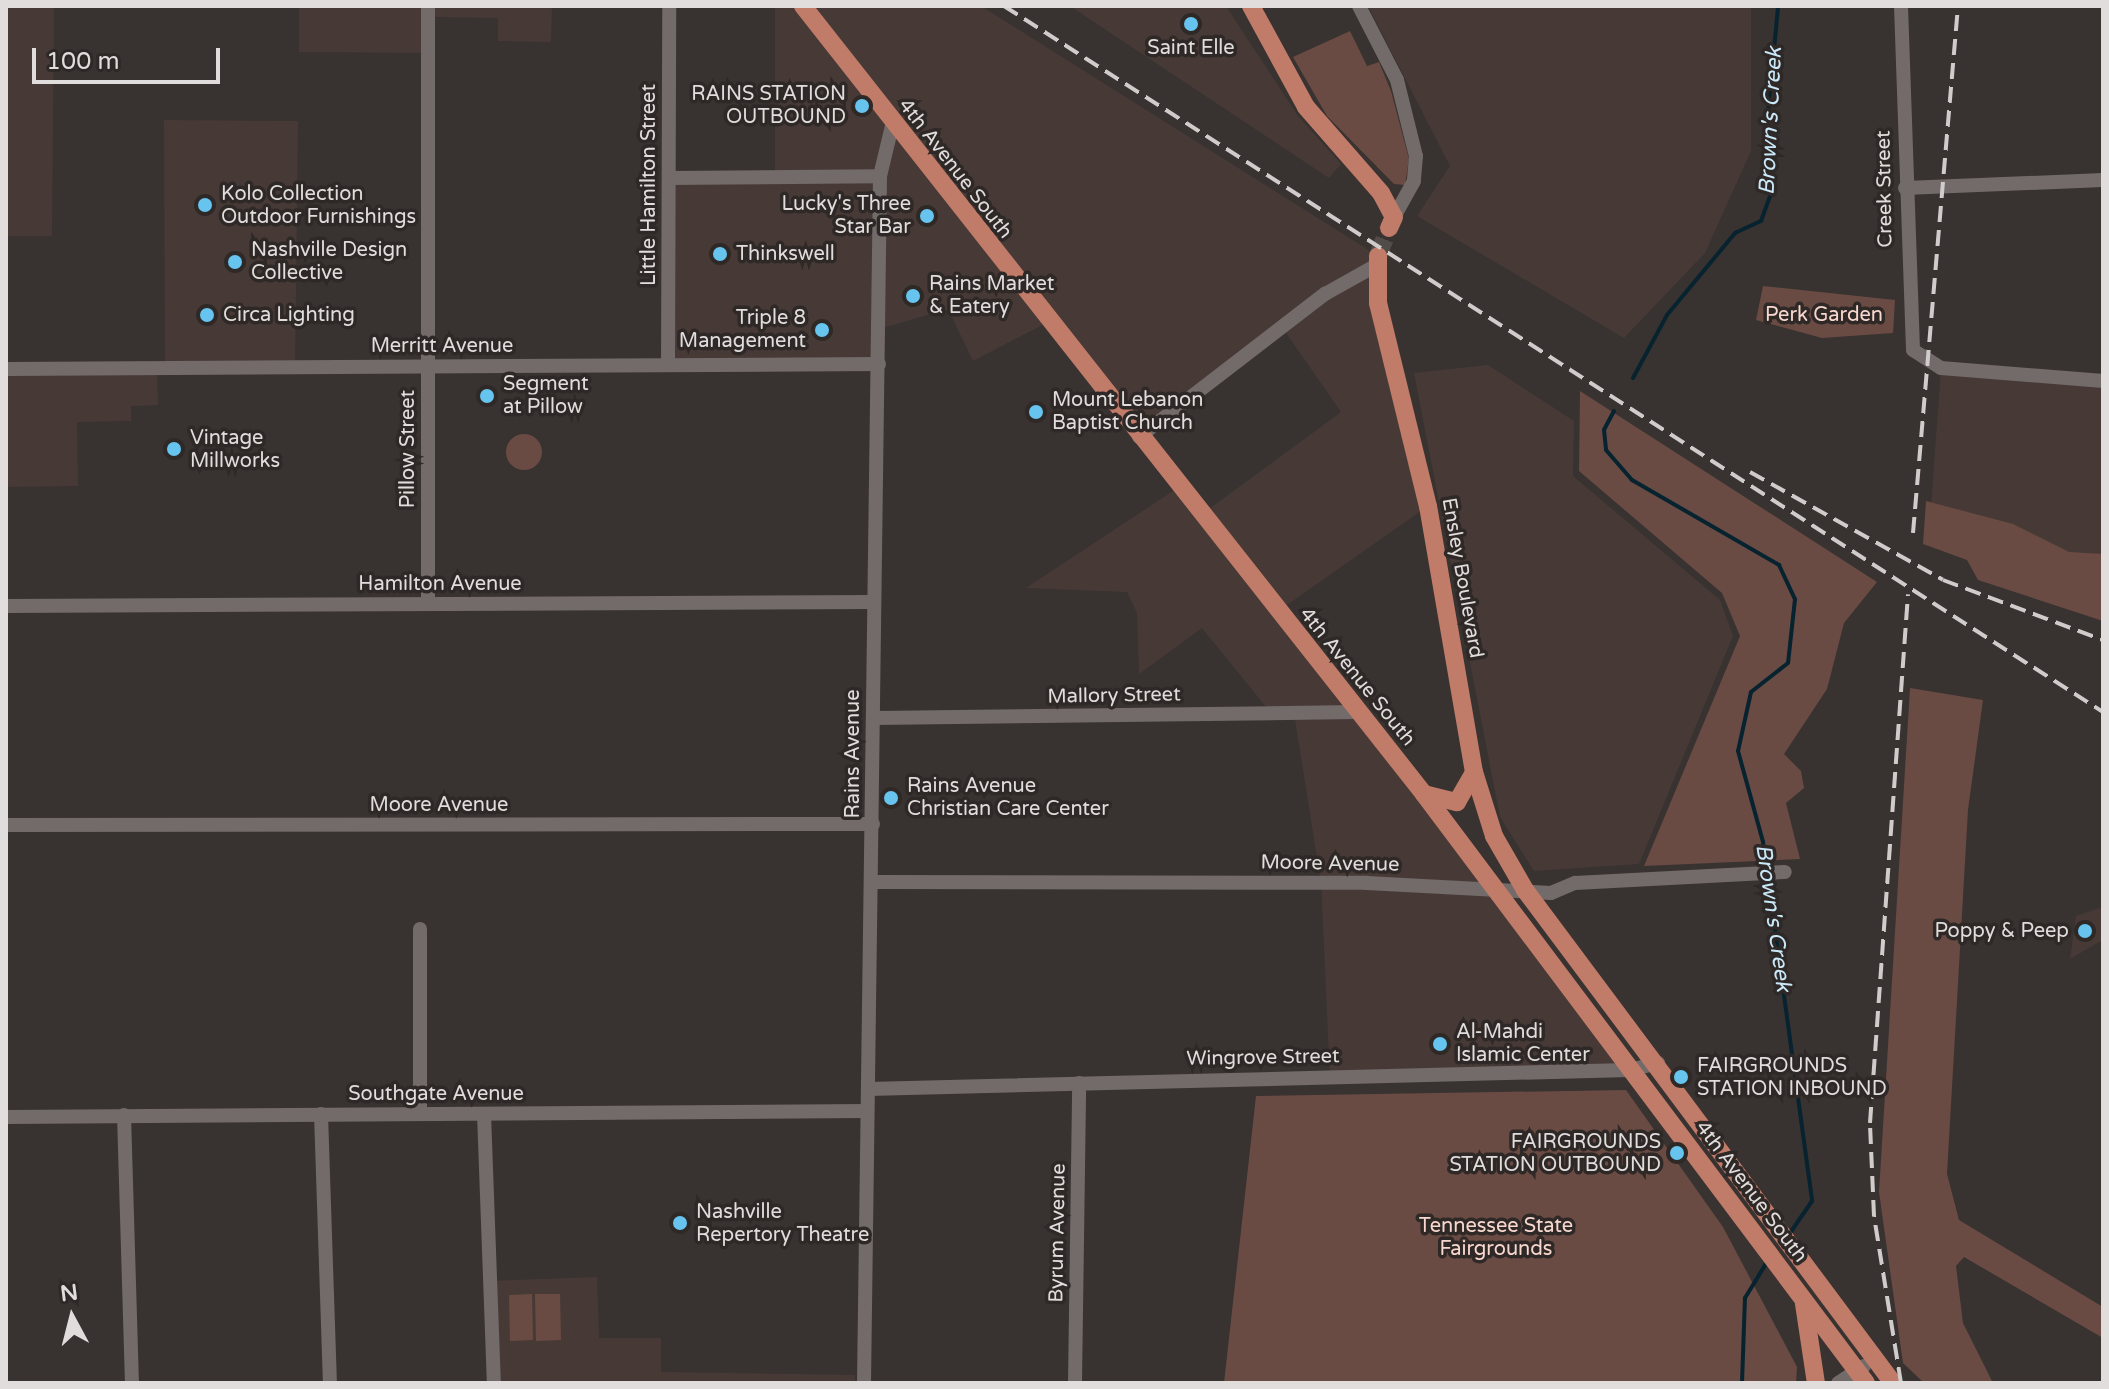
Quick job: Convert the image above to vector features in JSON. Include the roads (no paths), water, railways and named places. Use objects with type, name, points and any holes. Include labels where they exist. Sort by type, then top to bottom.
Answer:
[{"type":"main road","name":"4th Avenue South","points":[[803,6],[892,126],[1355,712],[1424,794],[1804,1301],[1853,1380]]},
{"type":"main road","points":[[1251,6],[1306,107],[1366,168],[1392,223]]},
{"type":"main road","name":"Ensley Boulevard","points":[[1377,261],[1474,772],[1494,836],[1525,890]]},
{"type":"main road","points":[[1424,794],[1457,802],[1474,772]]},
{"type":"main road","name":"4th Avenue South","points":[[1525,890],[1658,1063],[1797,1257],[1893,1383]]},
{"type":"main road","points":[[1804,1301],[1816,1383]]},
{"type":"street","name":"Pillow Street","points":[[428,6],[428,604]]},
{"type":"street","name":"Little Hamilton Street","points":[[668,365],[669,6]]},
{"type":"street","points":[[1359,6],[1397,80],[1416,156],[1414,181],[1392,223]]},
{"type":"street","name":"Creek Street","points":[[1901,6],[1909,339],[1929,363],[2103,381]]},
{"type":"street","name":"Rains Avenue","points":[[864,1383],[880,176],[892,126]]},
{"type":"street","points":[[669,178],[880,176]]},
{"type":"street","points":[[1905,188],[2103,180]]},
{"type":"street","points":[[1139,437],[1325,294],[1377,261]]},
{"type":"street","name":"Merritt Avenue","points":[[6,369],[879,364]]},
{"type":"street","name":"Hamilton Avenue","points":[[6,606],[874,602]]},
{"type":"street","name":"Mallory Street","points":[[874,718],[1355,712]]},
{"type":"street","name":"Moore Avenue","points":[[6,825],[873,824]]},
{"type":"street","name":"Moore Avenue","points":[[873,882],[1494,887],[1525,890],[1785,872]]},
{"type":"street","points":[[420,929],[420,1114]]},
{"type":"street","name":"Wingrove Street","points":[[868,1089],[1630,1070],[1658,1063]]},
{"type":"street","name":"Byrum Avenue","points":[[1075,1383],[1079,1083]]},
{"type":"street","name":"Southgate Avenue","points":[[6,1117],[866,1111]]},
{"type":"street","points":[[321,1114],[330,1383]]},
{"type":"street","points":[[484,1114],[494,1383]]},
{"type":"street","points":[[124,1115],[132,1383]]},
{"type":"street","points":[[1853,1380],[1874,1357]]},
{"type":"waterway","name":"Brown's Creek","points":[[1633,378],[1667,315],[1735,233],[1761,221],[1772,191],[1766,134],[1778,6]]},
{"type":"waterway","name":"Brown's Creek","points":[[1614,411],[1604,430],[1606,450],[1632,480],[1779,565],[1795,599],[1788,663],[1751,692],[1738,751],[1763,842],[1812,1201],[1788,1236]]},
{"type":"waterway","name":"Brown's Creek","points":[[1742,1383],[1745,1298],[1767,1262]]},
{"type":"tunnel","points":[[1378,256],[1389,228]]},
{"type":"railway","points":[[1004,6],[2103,712]]},
{"type":"railway","points":[[1913,533],[1958,6]]},
{"type":"railway","points":[[1750,472],[1943,580],[2103,640]]},
{"type":"railway","points":[[1901,1383],[1874,1216],[1870,1123],[1908,594]]},
{"type":"place","name":"Saint Elle","points":[[1191,24]]},
{"type":"place","name":"RAINS STATION OUTBOUND","points":[[862,106]]},
{"type":"place","name":"Kolo Collection Outdoor Furnishings","points":[[205,205]]},
{"type":"place","name":"Lucky's Three Star Bar","points":[[927,216]]},
{"type":"place","name":"Thinkswell","points":[[720,254]]},
{"type":"place","name":"Nashville Design Collective","points":[[235,262]]},
{"type":"place","name":"Rains Market & Eatery","points":[[913,296]]},
{"type":"place","name":"Circa Lighting","points":[[207,315]]},
{"type":"place","name":"Triple 8 Management","points":[[822,330]]},
{"type":"place","name":"Segment at Pillow","points":[[487,396]]},
{"type":"place","name":"Mount Lebanon Baptist Church","points":[[1036,412]]},
{"type":"place","name":"Vintage Millworks","points":[[174,449]]},
{"type":"place","name":"Rains Avenue Christian Care Center","points":[[891,798]]},
{"type":"place","name":"Poppy & Peep","points":[[2085,931]]},
{"type":"place","name":"Al-Mahdi Islamic Center","points":[[1440,1044]]},
{"type":"place","name":"FAIRGROUNDS STATION INBOUND","points":[[1681,1077]]},
{"type":"place","name":"FAIRGROUNDS STATION OUTBOUND","points":[[1677,1153]]},
{"type":"place","name":"Nashville Repertory Theatre","points":[[680,1223]]},
{"type":"park label","name":"Perk Garden","points":[[1824,315]]},
{"type":"park label","name":"Tennessee State Fairgrounds","points":[[1496,1238]]}]
